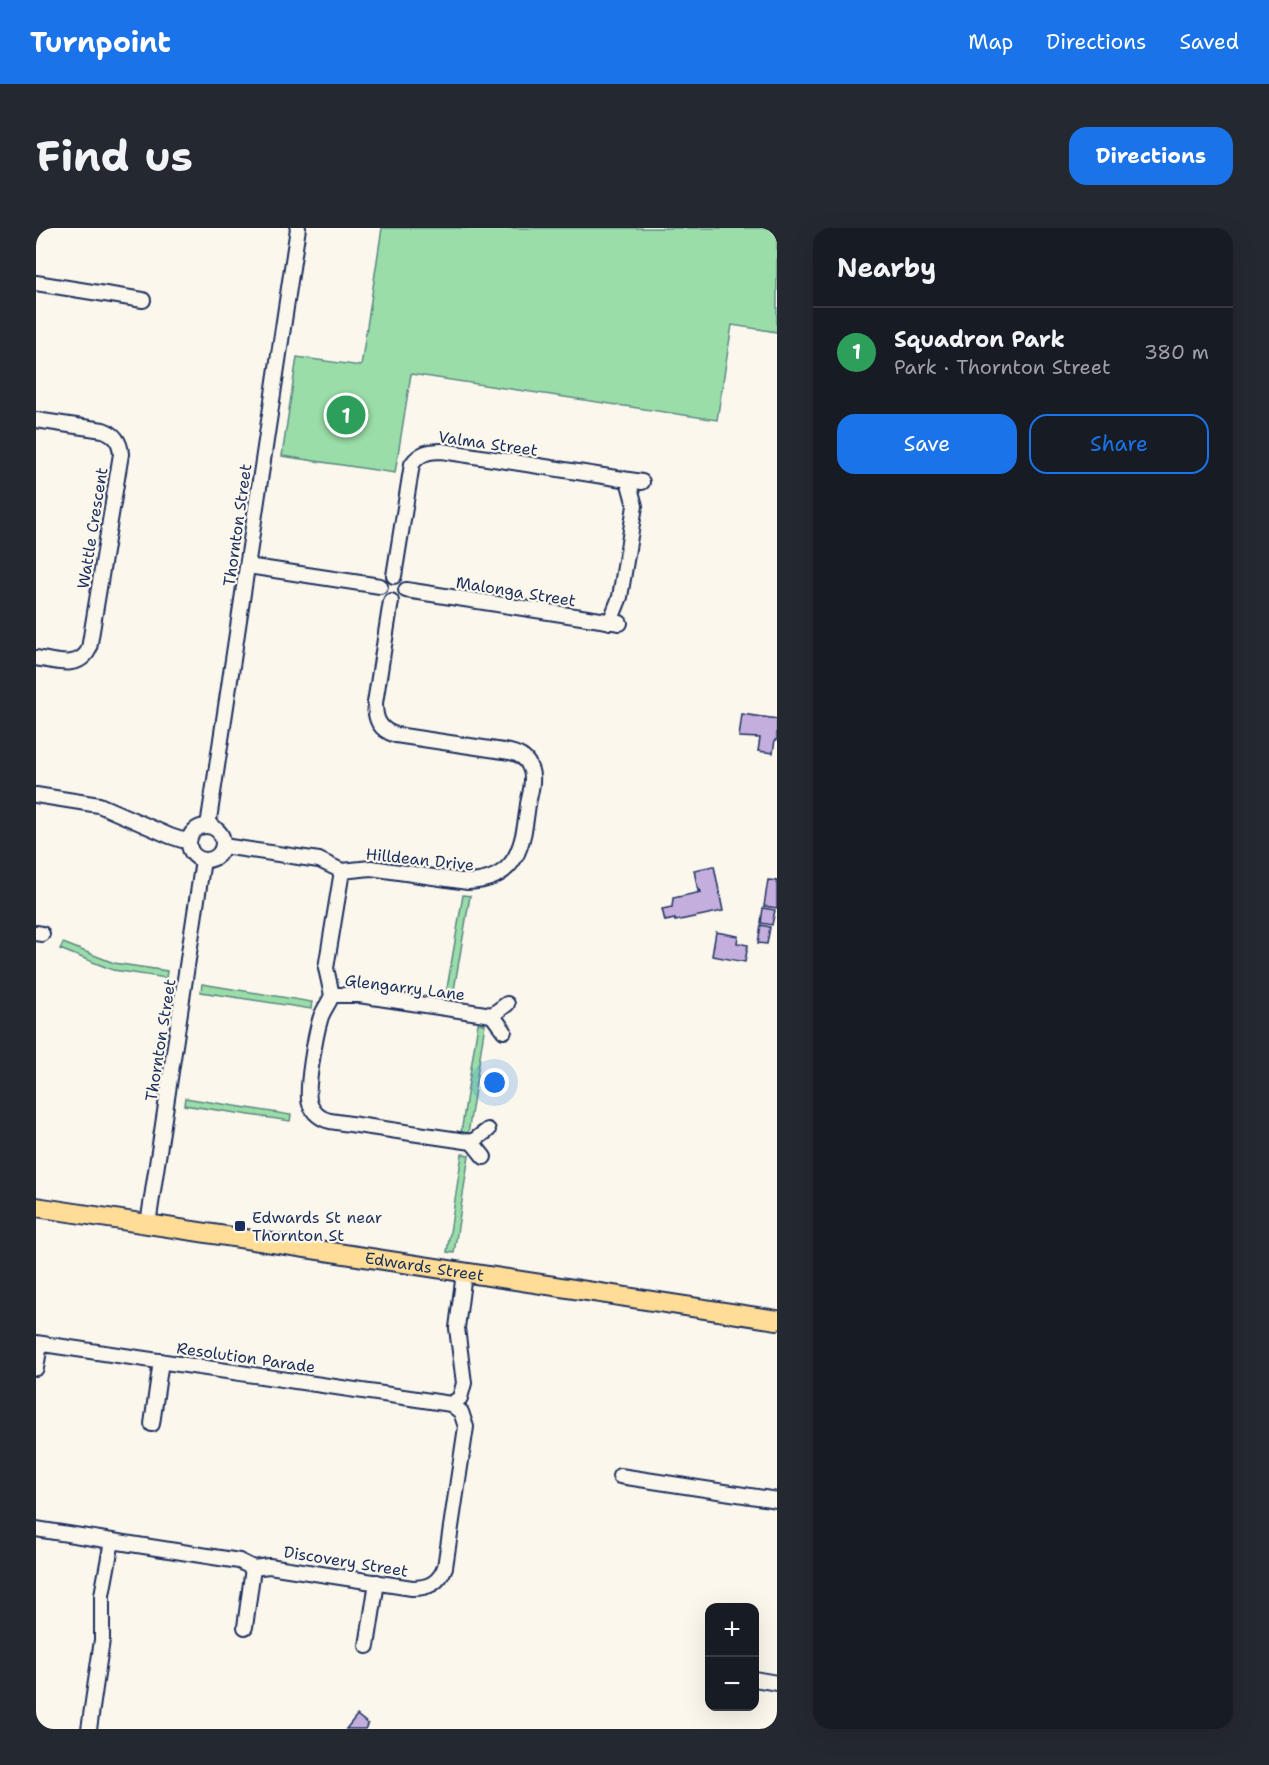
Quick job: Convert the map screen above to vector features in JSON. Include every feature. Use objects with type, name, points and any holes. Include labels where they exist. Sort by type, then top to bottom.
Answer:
[{"type":"main road","name":"Edwards Street","points":[[36,1207],[777,1320]]},
{"type":"street","name":"Thornton Street","points":[[208,826],[298,228]]},
{"type":"street","points":[[36,283],[143,300]]},
{"type":"street","name":"Wattle Crescent","points":[[36,420],[103,429],[111,433],[120,446],[121,454],[89,649],[85,657],[77,662],[36,658]]},
{"type":"street","name":"Valma Street","points":[[394,576],[412,464],[426,452],[442,451],[635,481],[635,506],[615,623]]},
{"type":"street","points":[[248,566],[380,586]]},
{"type":"street","points":[[394,576],[402,579],[406,590],[400,599],[391,601],[383,598],[380,586],[387,577],[394,576]]},
{"type":"street","name":"Malonga Street","points":[[406,590],[615,623]]},
{"type":"street","name":"Hilldean Drive","points":[[223,846],[319,860],[342,871],[371,868],[468,882],[482,881],[499,874],[513,861],[522,845],[532,771],[524,759],[510,752],[387,733],[377,721],[375,703],[391,601]]},
{"type":"street","points":[[36,795],[99,805],[170,836],[182,840],[189,839]]},
{"type":"street","points":[[208,826],[218,831],[223,846],[218,855],[209,860],[203,860],[191,853],[189,839],[194,830],[208,826]]},
{"type":"street","name":"Thornton Street","points":[[148,1224],[203,860]]},
{"type":"street","name":"Glengarry Lane","points":[[342,871],[326,968],[332,995],[359,995],[492,1015]]},
{"type":"street","points":[[332,995],[319,1023],[308,1090],[309,1103],[314,1112],[324,1120],[472,1143],[484,1157]]},
{"type":"street","points":[[504,1031],[492,1015],[507,1004]]},
{"type":"street","points":[[472,1143],[488,1130]]},
{"type":"street","points":[[451,1404],[460,1398],[464,1383],[457,1328],[464,1273]]},
{"type":"street","points":[[36,1368],[38,1344]]},
{"type":"street","name":"Resolution Parade","points":[[38,1344],[451,1404]]},
{"type":"street","points":[[152,1424],[161,1361]]},
{"type":"street","name":"Discovery Street","points":[[36,1529],[239,1561],[253,1568],[269,1566],[412,1588],[426,1587],[438,1580],[445,1567],[466,1427],[461,1412],[451,1404]]},
{"type":"street","points":[[620,1476],[777,1500]]},
{"type":"street","points":[[89,1729],[102,1640],[102,1594],[112,1541]]},
{"type":"street","points":[[245,1627],[253,1568]]},
{"type":"street","points":[[367,1646],[376,1582]]},
{"type":"street","points":[[759,1680],[777,1683]]},
{"type":"green space","points":[[382,228],[777,228],[777,332],[732,325],[717,420],[411,374],[395,473],[282,456],[297,357],[361,366]]},
{"type":"green space","points":[[463,895],[470,896],[452,1002],[445,1000]]},
{"type":"green space","points":[[63,943],[114,963],[167,971],[166,978],[113,970],[60,949]]},
{"type":"green space","points":[[202,984],[312,1002],[311,1009],[201,992]]},
{"type":"green space","points":[[478,1023],[485,1024],[468,1134],[461,1133]]},
{"type":"green space","points":[[185,1098],[291,1115],[290,1121],[184,1105]]},
{"type":"green space","points":[[462,1154],[469,1155],[454,1253],[447,1252]]},
{"type":"building","points":[[742,714],[777,719],[777,740],[775,740],[773,753],[758,751],[760,738],[739,737]]},
{"type":"building","points":[[714,866],[723,911],[665,921],[662,909],[672,907],[673,898],[701,892],[698,891],[694,870]]},
{"type":"building","points":[[768,880],[777,881],[777,908],[764,906]]},
{"type":"building","points":[[763,908],[775,910],[772,925],[761,923]]},
{"type":"building","points":[[761,925],[770,927],[767,944],[758,943]]},
{"type":"building","points":[[716,932],[738,936],[737,943],[748,945],[745,962],[712,956]]},
{"type":"building","points":[[357,1715],[368,1724],[365,1729],[346,1729]]},
{"type":"place","name":"Squadron Park","points":[[346,415]]},
{"type":"place","name":"Edwards St near Thornton St","points":[[240,1226]]}]
